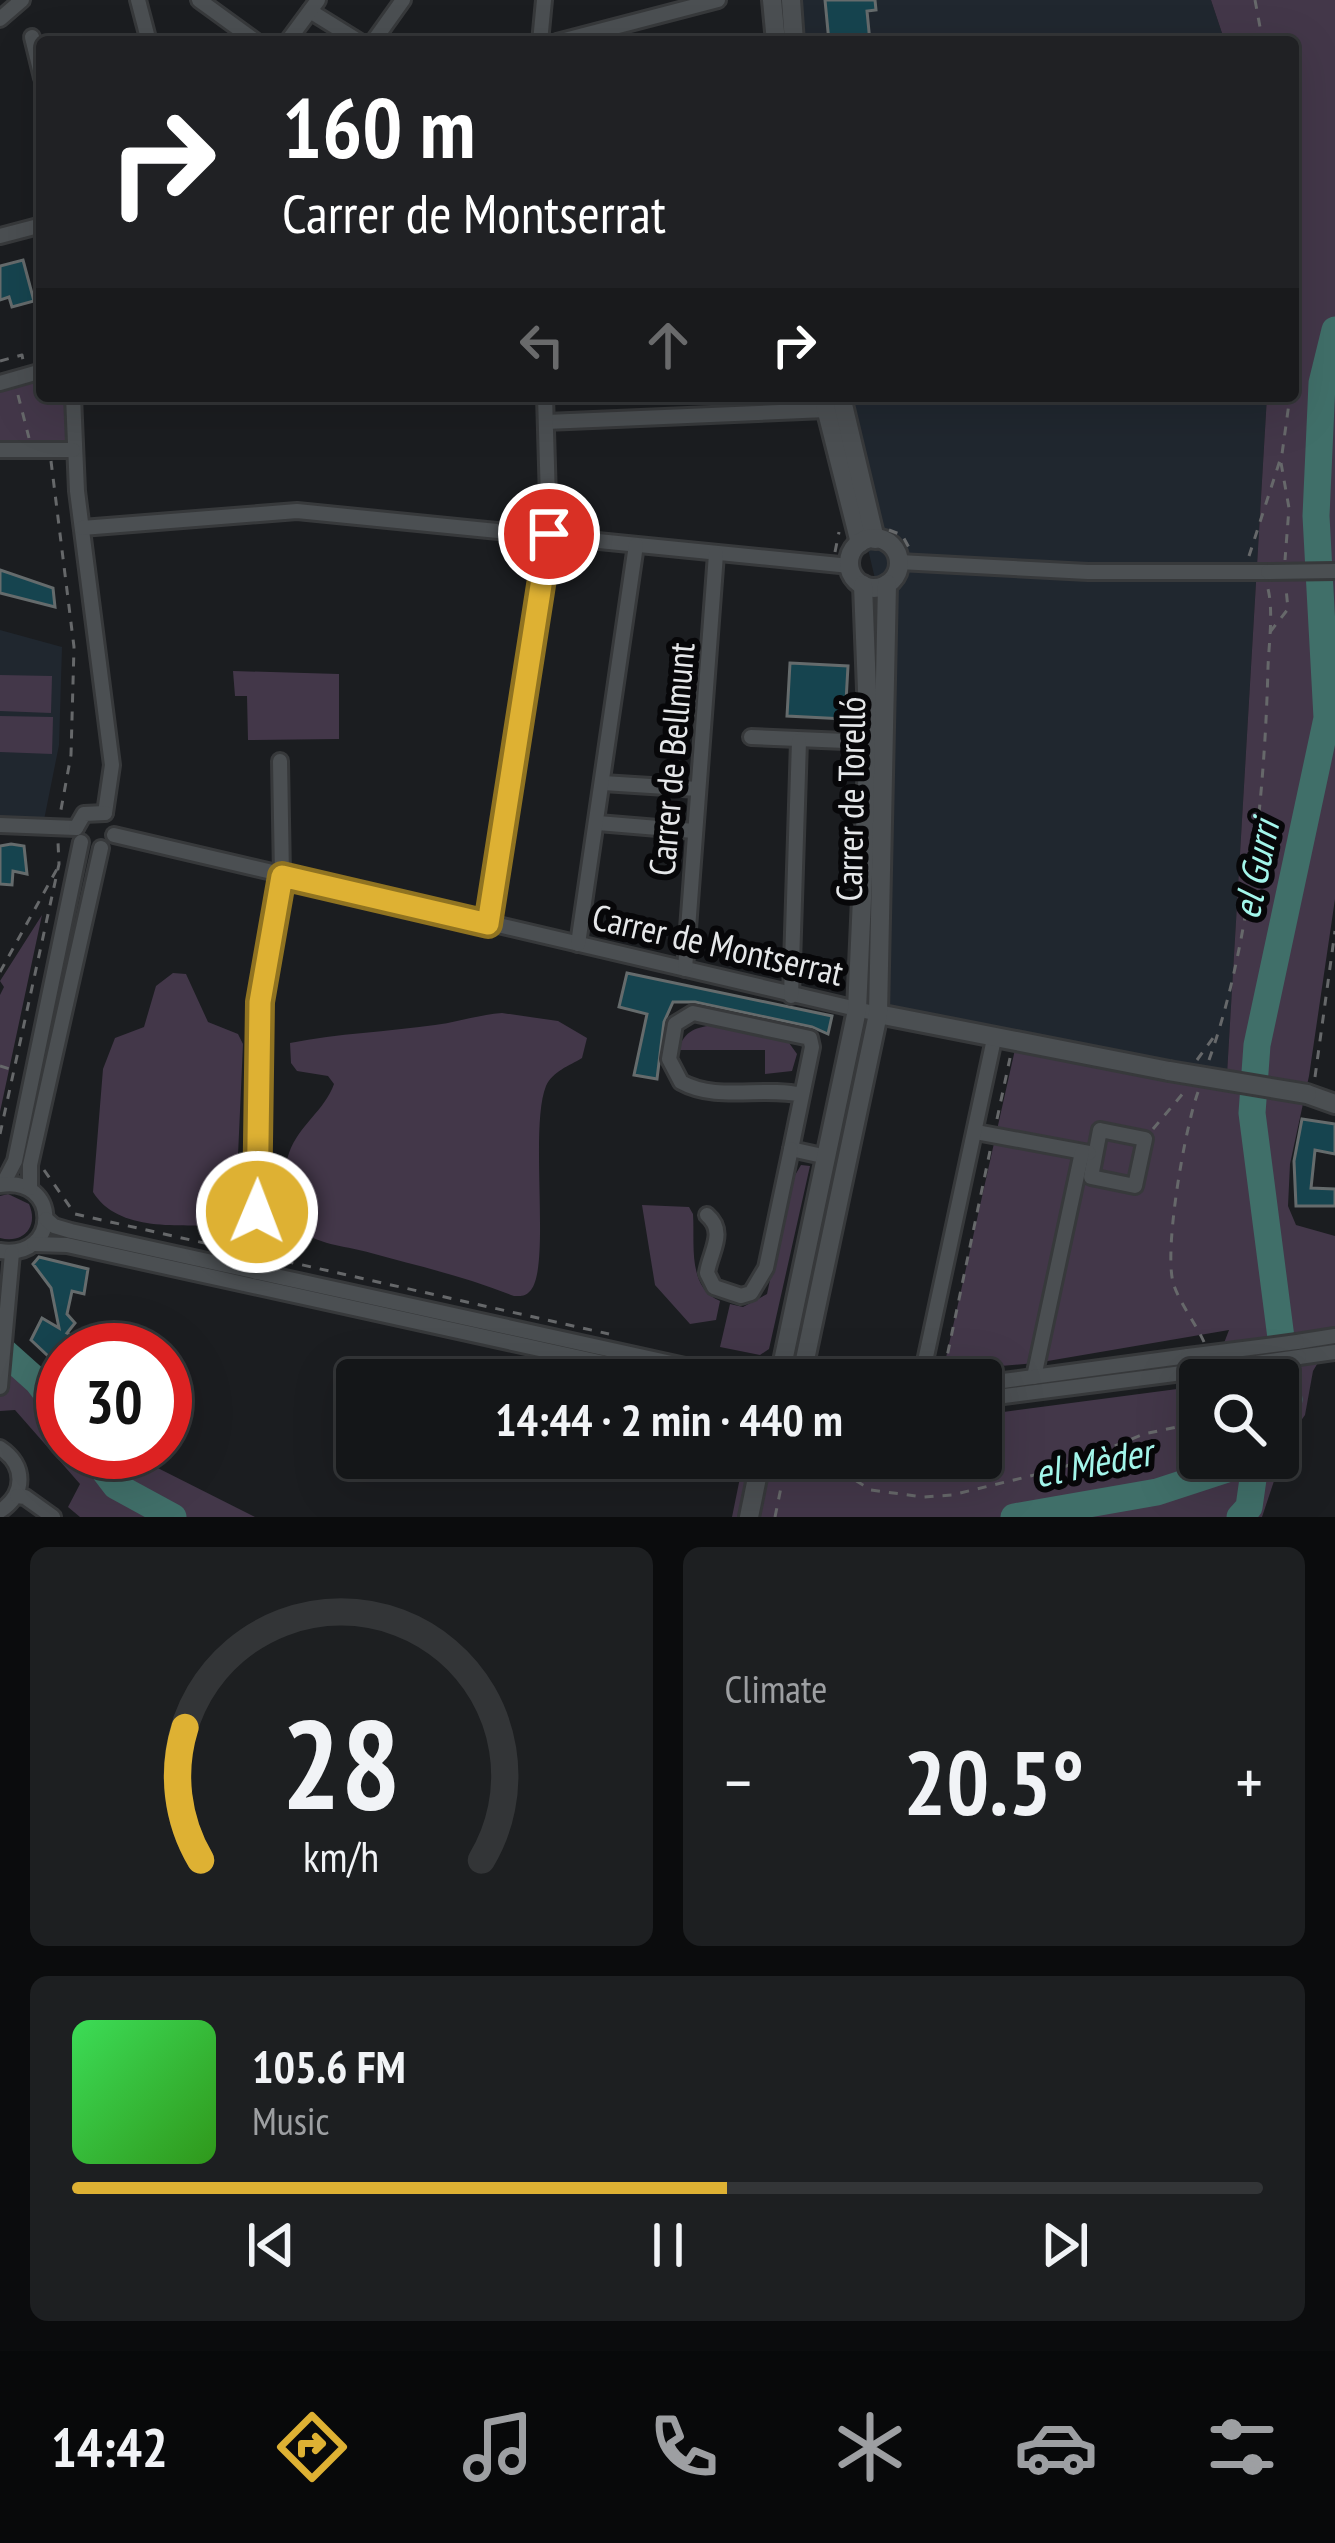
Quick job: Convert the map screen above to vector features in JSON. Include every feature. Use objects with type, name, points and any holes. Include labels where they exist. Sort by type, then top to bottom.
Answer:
[{"type":"street","points":[[0,19],[22,0]]},
{"type":"street","points":[[138,0],[147,36]]},
{"type":"street","points":[[199,0],[249,36]]},
{"type":"street","points":[[377,36],[403,0]]},
{"type":"street","points":[[541,36],[544,0]]},
{"type":"street","points":[[580,36],[718,0]]},
{"type":"street","points":[[772,0],[775,36]]},
{"type":"street","points":[[790,0],[793,36]]},
{"type":"street","points":[[291,36],[314,5],[353,36]]},
{"type":"street","points":[[32,37],[36,53]]},
{"type":"street","points":[[0,236],[36,227]]},
{"type":"street","points":[[0,382],[36,373]]},
{"type":"street","points":[[30,1188],[32,1158],[100,848],[114,835],[114,824],[105,813],[112,765],[73,450],[74,402]]},
{"type":"street","points":[[488,924],[549,534],[545,402]]},
{"type":"street","points":[[546,422],[816,402]]},
{"type":"street","points":[[830,402],[867,541]]},
{"type":"street","points":[[0,449],[73,450]]},
{"type":"street","points":[[82,528],[296,511],[841,565],[863,585],[875,588],[887,584],[899,562],[891,545],[867,541],[841,565]]},
{"type":"street","points":[[578,944],[636,544]]},
{"type":"street","name":"Carrer de Bellmunt","points":[[686,969],[716,554]]},
{"type":"street","points":[[899,562],[1088,572],[1335,571]]},
{"type":"street","name":"Carrer de Torelló","points":[[813,1359],[878,1015],[887,584]]},
{"type":"street","name":"Carrer de Torelló","points":[[776,1359],[827,1157],[857,1010],[869,742],[863,585]]},
{"type":"street","points":[[751,737],[869,742]]},
{"type":"street","points":[[790,996],[799,740]]},
{"type":"street","points":[[256,1272],[260,1002],[282,876],[280,760]]},
{"type":"street","points":[[603,783],[698,789]]},
{"type":"street","points":[[105,813],[84,814],[15,1161],[2,1184],[30,1188],[46,1219],[70,1231],[653,1359]]},
{"type":"street","points":[[598,824],[694,831]]},
{"type":"street","points":[[0,825],[79,836],[100,848]]},
{"type":"street","name":"Carrer de Montserrat","points":[[114,835],[878,1015],[1169,1071],[1335,1092]]},
{"type":"street","points":[[707,1215],[718,1233],[707,1273],[714,1287],[741,1296],[752,1293],[766,1268],[812,1047],[807,1035],[693,1013],[675,1024],[669,1059],[681,1082],[710,1093],[779,1090],[802,1095]]},
{"type":"street","points":[[926,1359],[994,1039]]},
{"type":"street","name":"Carrer de Montserrat","points":[[1311,1092],[1335,1104]]},
{"type":"street","points":[[1034,1377],[1089,1153],[1100,1130],[1144,1138],[1135,1186],[1091,1177],[1089,1153]]},
{"type":"street","points":[[976,1132],[1089,1153]]},
{"type":"street","points":[[791,1148],[827,1157]]},
{"type":"street","points":[[34,1244],[46,1219]]},
{"type":"street","points":[[0,1387],[6,1252],[34,1244],[68,1245],[586,1359]]},
{"type":"street","points":[[1225,1359],[1298,1349],[1335,1336]]},
{"type":"street","points":[[1298,1349],[1335,1352]]},
{"type":"street","points":[[1002,1381],[1179,1365]]},
{"type":"street","points":[[1002,1395],[1179,1366]]},
{"type":"street","points":[[0,1448],[17,1465],[20,1486],[0,1511]]},
{"type":"street","points":[[748,1517],[756,1479]]},
{"type":"street","points":[[16,1496],[53,1517]]},
{"type":"path","points":[[1255,0],[1258,36]]},
{"type":"path","points":[[0,361],[22,355]]},
{"type":"path","points":[[17,390],[29,440]]},
{"type":"path","points":[[1205,1070],[1221,1027],[1243,932],[1267,723],[1270,587],[1248,571],[1249,550],[1280,461],[1289,402]]},
{"type":"path","points":[[14,440],[39,440]]},
{"type":"path","points":[[51,460],[75,668],[71,755],[58,822]]},
{"type":"path","points":[[1280,461],[1289,508],[1285,567]]},
{"type":"path","points":[[840,527],[841,565]]},
{"type":"path","points":[[1269,633],[1288,609],[1286,589]]},
{"type":"path","points":[[0,1134],[59,864],[58,842]]},
{"type":"path","points":[[0,972],[59,864]]},
{"type":"path","points":[[1311,1092],[1335,932]]},
{"type":"path","points":[[946,1359],[1010,1056]]},
{"type":"path","points":[[0,1066],[10,1069]]},
{"type":"path","points":[[1198,1092],[1177,1187],[1173,1283],[1211,1359]]},
{"type":"path","points":[[38,1166],[53,1179],[75,1214],[610,1334]]},
{"type":"path","points":[[853,1479],[871,1490],[923,1497],[952,1495],[1059,1468],[1144,1434],[1179,1426]]},
{"type":"path","points":[[775,1517],[783,1479]]},
{"type":"shaded area","points":[[779,0],[1211,0],[1223,36],[782,36]]},
{"type":"shaded area","points":[[1211,0],[1335,0],[1335,899],[1309,1076],[1290,1164],[1288,1206],[1296,1225],[1335,1236],[1335,1334],[1313,1371],[1305,1415],[1299,1423],[1299,1359],[1218,1359],[1229,1330],[1036,1363],[1002,1366],[1002,1359],[946,1359],[1016,1045],[1226,1091],[1267,402],[1299,402],[1299,36],[1223,36]]},
{"type":"shaded area","points":[[36,379],[36,402],[69,402],[70,445],[0,442],[0,388]]},
{"type":"shaded area","points":[[833,402],[1267,402],[1226,1092],[866,1012],[876,583]]},
{"type":"shaded area","points":[[0,630],[62,647],[59,745],[44,820],[0,816]]},
{"type":"shaded area","points":[[233,671],[339,674],[339,739],[248,740],[247,696],[235,696]]},
{"type":"shaded area","points":[[0,675],[52,676],[51,713],[0,711]]},
{"type":"shaded area","points":[[0,716],[53,717],[52,754],[0,752]]},
{"type":"shaded area","points":[[42,915],[0,1112],[0,995],[4,987],[0,981]]},
{"type":"shaded area","points":[[173,973],[186,974],[208,1022],[238,1034],[243,1044],[236,1200],[231,1222],[222,1226],[134,1220],[104,1205],[93,1192],[103,1069],[115,1038],[144,1027],[156,986]]},
{"type":"shaded area","points":[[502,1013],[558,1021],[587,1038],[582,1058],[549,1081],[541,1106],[539,1253],[531,1290],[514,1296],[326,1243],[301,1231],[285,1205],[286,1163],[293,1143],[334,1084],[328,1076],[297,1071],[291,1063],[290,1043]]},
{"type":"shaded area","points":[[716,1025],[787,1040],[797,1054],[792,1071],[765,1074],[765,1050],[678,1050],[692,1031]]},
{"type":"shaded area","points":[[801,1165],[810,1166],[769,1349],[760,1355],[720,1347],[730,1304],[743,1307],[767,1294],[791,1182]]},
{"type":"shaded area","points":[[8,1194],[29,1204],[32,1220],[22,1236],[8,1239],[0,1238],[0,1196]]},
{"type":"shaded area","points":[[642,1205],[689,1207],[697,1275],[709,1295],[720,1301],[716,1320],[690,1324],[655,1285]]},
{"type":"shaded area","points":[[0,1332],[36,1363],[36,1434],[15,1410],[0,1411]]},
{"type":"shaded area","points":[[1179,1389],[1179,1479],[1275,1479],[1262,1517],[732,1517],[740,1479],[1002,1479],[1002,1412]]},
{"type":"shaded area","points":[[76,1479],[180,1479],[255,1517],[80,1517],[68,1507],[80,1484]]},
{"type":"building","points":[[825,0],[875,0],[876,10],[867,11],[869,36],[828,36]]},
{"type":"building","points":[[23,260],[34,301],[12,307],[9,297],[0,300],[0,266]]},
{"type":"building","points":[[0,570],[53,588],[55,607],[0,593]]},
{"type":"building","points":[[790,663],[848,666],[845,719],[787,716]]},
{"type":"building","points":[[0,846],[24,846],[27,874],[13,871],[12,885],[0,884]]},
{"type":"building","points":[[627,973],[832,1016],[828,1034],[695,1002],[673,1002],[664,1022],[657,1079],[634,1075],[647,1014],[619,1007]]},
{"type":"building","points":[[1302,1119],[1335,1124],[1335,1154],[1315,1150],[1311,1188],[1335,1189],[1335,1206],[1296,1206],[1294,1161]]},
{"type":"building","points":[[39,1257],[88,1269],[84,1294],[72,1291],[67,1314],[75,1323],[58,1323],[51,1288],[33,1264]]},
{"type":"waterway","name":"el Gurri","points":[[1284,1359],[1252,1113],[1257,1045],[1327,718],[1316,516],[1322,383],[1335,330]]},
{"type":"waterway","name":"el Mèder","points":[[0,1348],[36,1380]]},
{"type":"waterway","name":"el Mèder","points":[[111,1479],[173,1517]]},
{"type":"waterway","name":"el Mèder","points":[[1014,1517],[1157,1492],[1197,1479]]},
{"type":"waterway","name":"el Gurri","points":[[1240,1517],[1249,1507],[1253,1479]]},
{"type":"route","points":[[257,1212],[260,1002],[282,876],[488,924],[549,534]]}]
